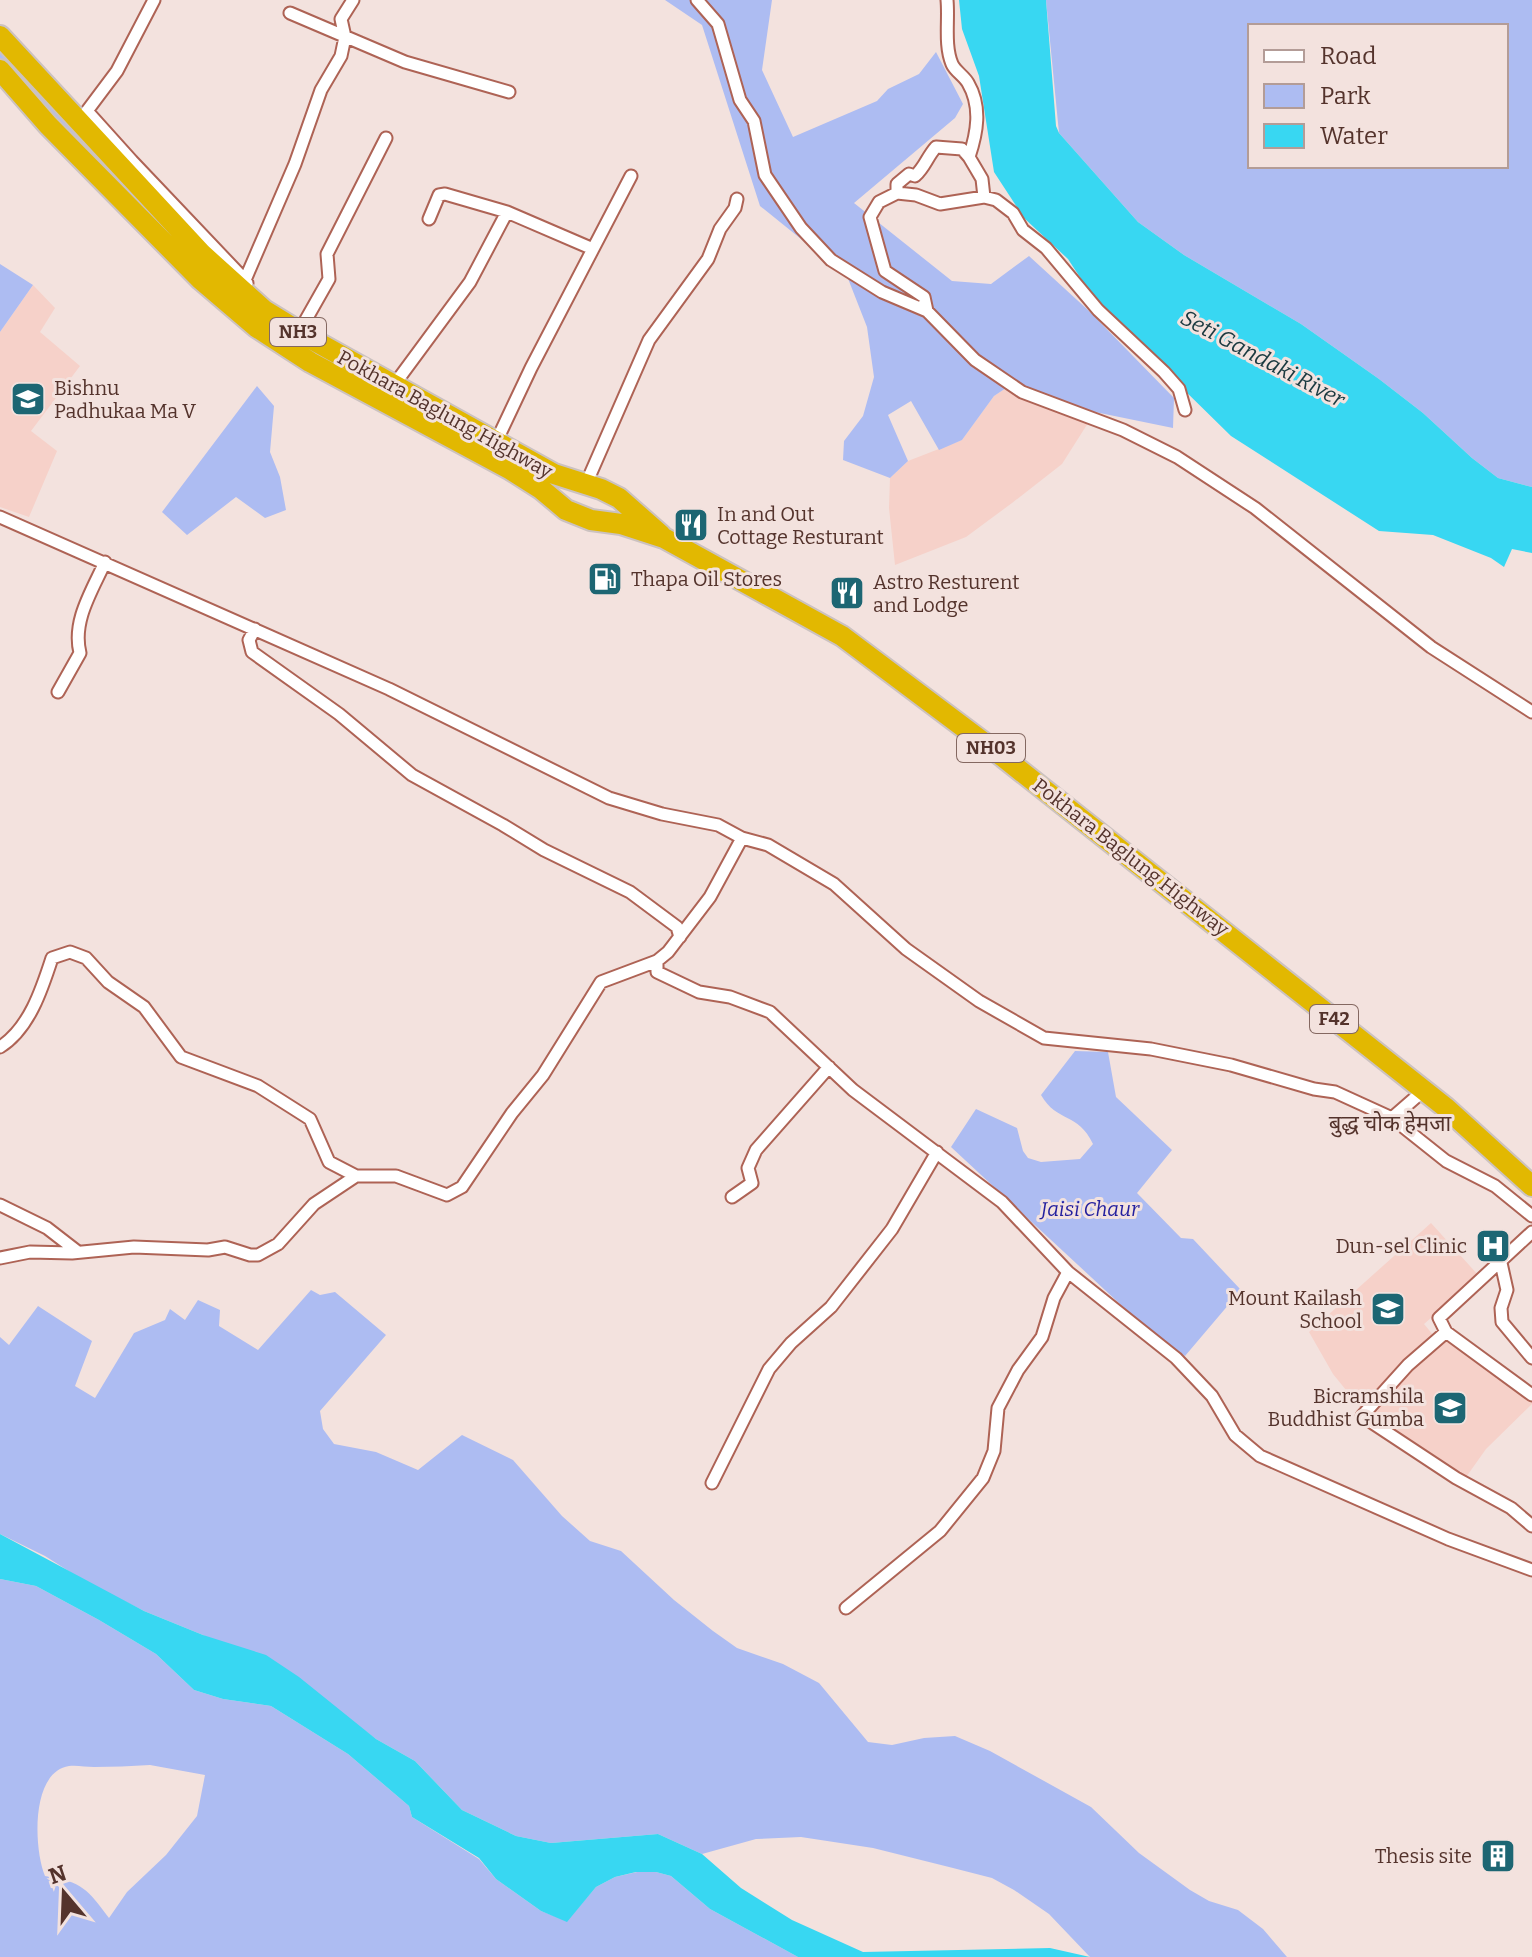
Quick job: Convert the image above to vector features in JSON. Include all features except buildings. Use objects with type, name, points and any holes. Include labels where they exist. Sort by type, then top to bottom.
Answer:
[{"type":"highway","name":"Pokhara Baglung Highway","points":[[2,37],[202,254],[254,302],[299,332],[554,474],[610,493],[629,505],[664,538]]},
{"type":"highway","name":"Pokhara Baglung Highway","points":[[0,70],[48,125],[201,280],[256,327],[310,362],[511,470],[566,510],[591,520],[621,524],[664,538],[842,636],[1131,857],[1445,1107],[1532,1186]]},
{"type":"street","points":[[154,0],[117,71],[87,111],[245,280],[254,302]]},
{"type":"street","points":[[245,280],[295,164],[321,90],[341,56],[345,37],[341,19],[353,0]]},
{"type":"street","points":[[697,0],[718,24],[740,100],[754,121],[765,175],[801,228],[831,260],[882,292],[927,311],[975,360],[1022,392],[1123,430],[1177,457],[1255,508],[1431,647],[1532,712]]},
{"type":"street","points":[[947,0],[948,45],[952,65],[968,83],[977,106],[977,132],[969,157]]},
{"type":"street","points":[[290,13],[405,62],[509,92]]},
{"type":"street","points":[[299,332],[329,279],[327,254],[386,138]]},
{"type":"street","points":[[897,193],[897,184],[909,174],[915,176],[925,168],[928,155],[936,147],[962,149],[982,179],[984,197]]},
{"type":"street","points":[[496,442],[631,176]]},
{"type":"street","points":[[927,311],[924,297],[885,271],[870,217],[879,202],[897,193],[916,195],[940,204],[984,197],[996,200],[1013,213],[1023,230],[1046,248],[1098,310],[1164,372],[1179,389],[1185,410]]},
{"type":"street","points":[[429,219],[439,195],[445,194],[507,212],[593,249]]},
{"type":"street","points":[[586,484],[649,340],[708,259],[737,199]]},
{"type":"street","points":[[394,385],[470,282],[507,212]]},
{"type":"street","points":[[0,517],[389,689],[609,798],[662,814],[718,825],[742,838],[768,845],[834,884],[906,949],[979,1001],[1044,1038],[1151,1049],[1231,1065],[1335,1092],[1380,1110],[1446,1161],[1495,1186],[1532,1216]]},
{"type":"street","points":[[58,692],[80,653],[76,637],[78,622],[105,562]]},
{"type":"street","points":[[255,629],[249,640],[252,652],[339,714],[412,775],[544,850],[630,892],[677,927],[680,937]]},
{"type":"street","points":[[0,1047],[20,1029],[42,987],[52,958],[70,952],[86,958],[108,982],[144,1007],[181,1057],[258,1086],[310,1119],[329,1162],[356,1176],[396,1176],[447,1195],[462,1187],[512,1113],[558,1053],[601,982],[657,961],[680,937],[710,897],[742,838]]},
{"type":"street","points":[[657,961],[657,972],[699,992],[730,997],[770,1012],[853,1090],[1002,1202],[1068,1272],[1176,1358],[1212,1396],[1235,1435],[1260,1456],[1448,1539],[1532,1570]]},
{"type":"street","points":[[732,1197],[752,1183],[748,1168],[756,1150],[829,1067]]},
{"type":"street","points":[[1392,1118],[1423,1091]]},
{"type":"street","points":[[712,1483],[769,1369],[791,1343],[831,1307],[892,1229],[937,1152]]},
{"type":"street","points":[[0,1258],[30,1252],[134,1247],[208,1250],[225,1247],[258,1255],[278,1244],[314,1204],[356,1176]]},
{"type":"street","points":[[0,1205],[47,1228],[78,1252]]},
{"type":"street","points":[[1532,1232],[1439,1318],[1446,1332],[1532,1395]]},
{"type":"street","points":[[1501,1263],[1507,1290],[1501,1308],[1502,1322],[1532,1358]]},
{"type":"street","points":[[846,1608],[940,1531],[983,1478],[994,1451],[998,1408],[1018,1370],[1042,1337],[1054,1298],[1068,1272]]},
{"type":"street","points":[[1446,1332],[1408,1365],[1362,1416],[1456,1478],[1511,1508],[1532,1526]]},
{"type":"shaded area","name":"Bishnu Padhukaa Ma V","points":[[33,285],[55,308],[40,332],[80,366],[31,431],[57,451],[29,517],[0,507],[0,332]]},
{"type":"shaded area","points":[[1012,384],[1095,412],[1062,464],[1012,503],[966,537],[895,565],[889,508],[890,478],[908,461],[962,440],[994,396]]},
{"type":"shaded area","name":"Mount Kailash School","points":[[1431,1223],[1479,1276],[1424,1324],[1434,1336],[1363,1411],[1333,1374],[1309,1332]]},
{"type":"shaded area","name":"Bicramshila Buddhist Gumba","points":[[1442,1339],[1507,1379],[1532,1399],[1532,1404],[1486,1449],[1464,1480],[1383,1427],[1369,1412],[1406,1370]]},
{"type":"green space","points":[[665,0],[772,0],[762,70],[793,137],[877,101],[888,89],[919,74],[936,52],[963,104],[955,118],[854,203],[952,281],[991,284],[1029,256],[1088,310],[1174,398],[1173,428],[1095,412],[1012,384],[994,396],[962,440],[939,450],[911,401],[888,415],[908,461],[890,478],[843,460],[844,441],[863,416],[874,377],[867,327],[847,276],[760,206],[702,25]]},
{"type":"green space","points":[[1046,0],[1532,0],[1532,487],[1498,478],[1379,379],[1301,324],[1184,255],[1138,222],[1059,133]]},
{"type":"green space","points":[[0,49],[204,264],[444,420],[303,352],[239,307],[0,62]]},
{"type":"green space","points":[[0,264],[33,285],[0,332]]},
{"type":"green space","points":[[257,386],[274,406],[270,452],[280,477],[286,510],[265,518],[236,497],[187,535],[162,512]]},
{"type":"green space","name":"Jaisi Chaur","points":[[1075,1051],[1108,1052],[1116,1097],[1172,1150],[1137,1193],[1181,1238],[1193,1239],[1241,1290],[1185,1356],[1148,1330],[951,1147],[976,1109],[1017,1128],[1028,1158],[1041,1162],[1080,1159],[1093,1144],[1087,1134],[1054,1110],[1041,1095]]},
{"type":"green space","points":[[311,1290],[320,1295],[335,1292],[386,1335],[320,1411],[323,1429],[334,1444],[376,1452],[418,1470],[462,1435],[513,1460],[562,1516],[590,1541],[621,1551],[713,1631],[737,1648],[783,1664],[819,1683],[868,1742],[892,1745],[924,1738],[955,1736],[990,1751],[1091,1807],[1139,1853],[1190,1890],[1209,1901],[1238,1910],[1263,1929],[1287,1957],[1090,1957],[1049,1914],[992,1878],[873,1848],[801,1837],[756,1839],[702,1854],[658,1834],[551,1843],[516,1836],[462,1810],[415,1761],[376,1739],[329,1704],[203,1635],[144,1611],[0,1534],[0,1337],[9,1345],[38,1306],[92,1341],[75,1386],[95,1398],[134,1333],[165,1320],[170,1309],[185,1320],[198,1300],[220,1310],[219,1326],[258,1350]]},
{"type":"green space","points":[[0,1579],[36,1586],[99,1620],[156,1654],[194,1690],[223,1699],[271,1706],[348,1754],[409,1806],[412,1817],[479,1859],[496,1879],[541,1911],[567,1921],[596,1887],[615,1877],[656,1872],[671,1876],[710,1909],[798,1957],[0,1957]],"holes":[[[150,1765],[205,1775],[197,1816],[166,1855],[127,1892],[109,1918],[83,1888],[45,1876],[39,1849],[38,1814],[47,1782],[56,1771],[69,1766]]]},
{"type":"water","name":"Seti Gandaki River","points":[[959,0],[1046,0],[1059,133],[1138,222],[1184,255],[1301,324],[1379,379],[1498,478],[1532,487],[1532,553],[1512,549],[1504,567],[1491,558],[1433,535],[1379,531],[1231,436],[1122,329],[1087,288],[1068,259],[1024,218],[994,172],[979,76],[962,29]]},
{"type":"water","points":[[0,1534],[144,1611],[203,1635],[266,1655],[299,1677],[376,1739],[415,1761],[462,1810],[516,1836],[551,1843],[658,1834],[702,1854],[741,1888],[792,1920],[863,1952],[1050,1948],[1090,1957],[798,1957],[710,1909],[671,1876],[656,1872],[636,1872],[615,1877],[596,1887],[567,1922],[541,1911],[496,1879],[479,1858],[412,1817],[409,1806],[348,1754],[271,1706],[223,1699],[194,1690],[156,1654],[99,1620],[36,1586],[0,1579]]},
{"type":"place","name":"Bishnu Padhukaa Ma V","points":[[28,399]]},
{"type":"place","name":"In and Out Cottage Resturant","points":[[691,525]]},
{"type":"place","name":"Thapa Oil Stores","points":[[605,579]]},
{"type":"place","name":"Astro Resturent and Lodge","points":[[847,593]]},
{"type":"place","name":"Dun-sel Clinic","points":[[1493,1246]]},
{"type":"place","name":"Mount Kailash School","points":[[1388,1309]]},
{"type":"place","name":"Bicramshila Buddhist Gumba","points":[[1450,1408]]},
{"type":"place","name":"Thesis site","points":[[1498,1856]]},
{"type":"district","name":"बुद्ध चोक हेमजा","points":[[1390,1123]]}]
